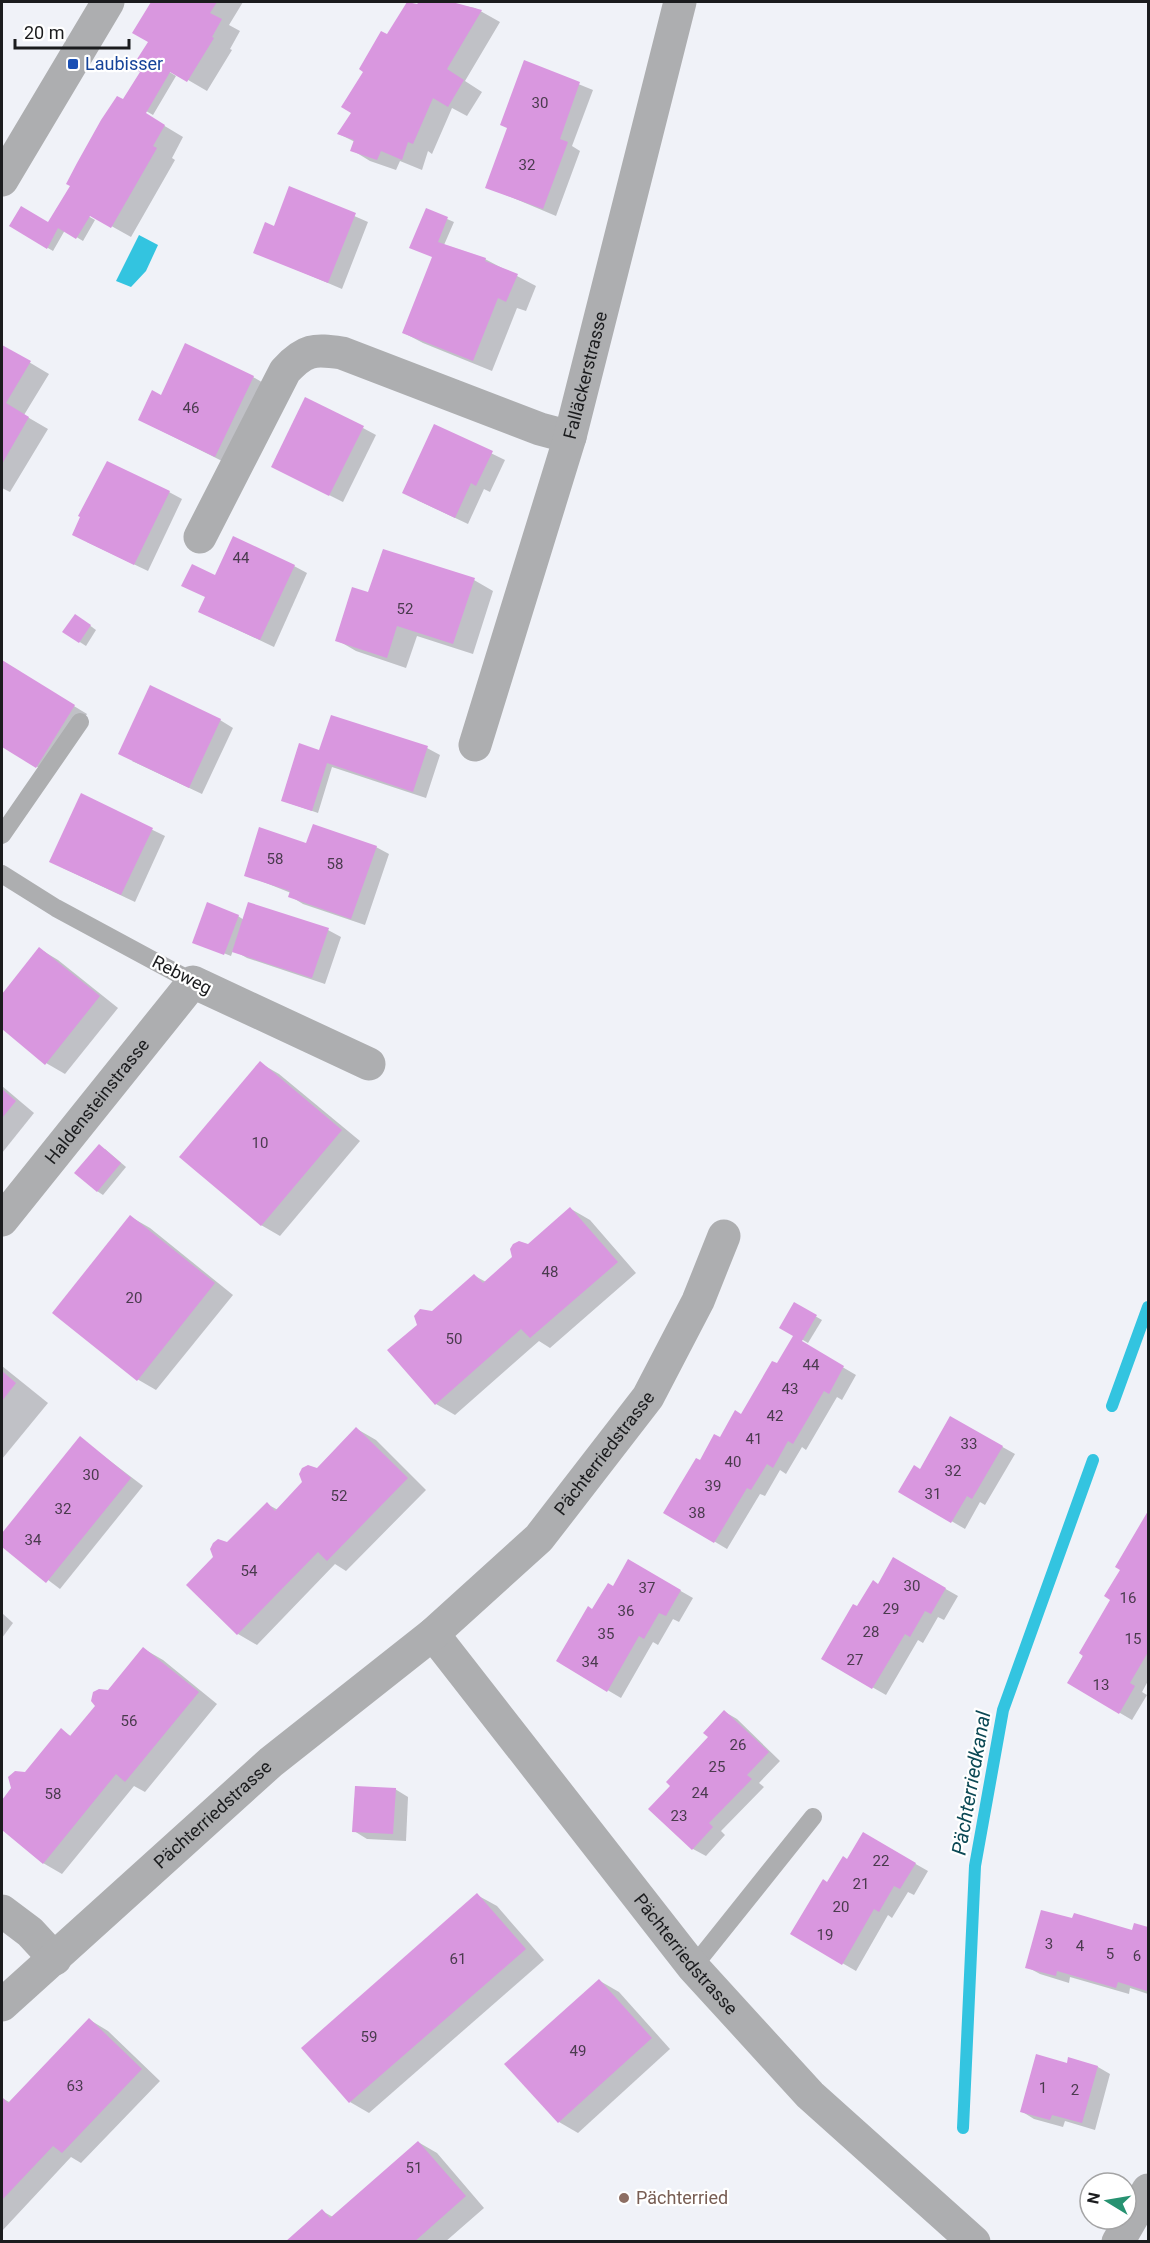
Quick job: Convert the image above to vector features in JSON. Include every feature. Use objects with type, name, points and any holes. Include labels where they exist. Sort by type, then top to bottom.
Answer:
[{"type":"street","points":[[2,180],[108,2]]},
{"type":"street","name":"Falläckerstrasse","points":[[476,745],[570,437],[680,2]]},
{"type":"street","points":[[200,537],[285,371],[300,354],[320,350],[342,353],[540,429],[570,437]]},
{"type":"street","name":"Rebweg","points":[[193,982],[369,1064]]},
{"type":"street","name":"Haldensteinstrasse","points":[[2,1220],[193,982]]},
{"type":"street","name":"Pächterriedstrasse","points":[[2,2005],[271,1762],[433,1634],[538,1538],[648,1397],[698,1301],[724,1236]]},
{"type":"street","name":"Pächterriedstrasse","points":[[433,1634],[693,1966],[810,2095],[974,2241]]},
{"type":"street","points":[[2,1911],[30,1932],[54,1959]]},
{"type":"street","points":[[1118,2241],[1149,2190]]},
{"type":"lane","points":[[2,836],[80,722]]},
{"type":"lane","name":"Rebweg","points":[[2,874],[56,908],[193,982]]},
{"type":"lane","points":[[693,1966],[813,1816]]},
{"type":"water","points":[[139,235],[158,245],[146,271],[131,287],[116,281]]},
{"type":"building","points":[[151,2],[217,2],[210,13],[222,19],[212,37],[214,38],[187,82],[170,72],[146,113],[165,125],[153,146],[157,148],[111,228],[90,216],[76,239],[58,228],[47,249],[9,226],[21,206],[48,222],[70,186],[66,184],[101,120],[117,96],[123,99],[140,72],[132,67],[148,42],[132,33]]},
{"type":"building","points":[[407,2],[417,4],[419,2],[452,2],[482,10],[447,69],[464,80],[448,107],[433,98],[413,144],[408,142],[402,160],[381,151],[377,160],[350,151],[354,140],[337,134],[351,113],[341,107],[363,72],[359,69],[381,31],[387,34]]},
{"type":"building","points":[[524,60],[580,82],[560,139],[568,142],[543,209],[485,188],[507,128],[500,125]]},
{"type":"building","points":[[289,186],[356,213],[328,283],[253,253],[265,222],[274,226]]},
{"type":"building","points":[[426,208],[448,217],[438,242],[486,258],[485,261],[518,274],[506,302],[498,298],[473,361],[402,333],[432,257],[409,248]]},
{"type":"building","points":[[185,343],[254,376],[215,457],[138,420],[152,390],[161,395]]},
{"type":"building","points":[[2,345],[31,361],[6,403],[29,417],[2,464]]},
{"type":"building","points":[[305,397],[364,426],[329,496],[271,467]]},
{"type":"building","points":[[434,424],[493,451],[476,486],[471,483],[455,518],[402,493]]},
{"type":"building","points":[[107,461],[170,491],[134,565],[72,535],[80,517],[78,516]]},
{"type":"building","points":[[233,536],[295,565],[260,640],[198,612],[205,597],[181,586],[192,564],[215,575]]},
{"type":"building","points":[[383,549],[475,578],[453,644],[397,626],[387,658],[335,641],[352,587],[368,592]]},
{"type":"building","points":[[75,614],[91,625],[79,643],[62,632]]},
{"type":"building","points":[[2,660],[75,705],[36,768],[2,747]]},
{"type":"building","points":[[150,685],[221,719],[189,788],[118,754]]},
{"type":"building","points":[[331,715],[428,746],[413,792],[327,763],[312,811],[281,801],[299,743],[319,750]]},
{"type":"building","points":[[81,793],[153,828],[121,895],[49,862]]},
{"type":"building","points":[[313,824],[377,846],[351,919],[288,897],[290,891],[244,876],[259,827],[306,843]]},
{"type":"building","points":[[207,902],[239,915],[224,955],[192,943]]},
{"type":"building","points":[[248,902],[329,928],[312,978],[232,952]]},
{"type":"building","points":[[39,947],[100,996],[45,1065],[2,1029],[2,994]]},
{"type":"building","points":[[260,1061],[342,1130],[261,1226],[179,1157]]},
{"type":"building","points":[[2,1089],[16,1101],[2,1118]]},
{"type":"building","points":[[99,1144],[121,1163],[97,1192],[74,1173]]},
{"type":"building","points":[[570,1207],[618,1262],[530,1338],[521,1329],[435,1405],[387,1350],[417,1325],[414,1316],[420,1309],[432,1311],[474,1274],[483,1283],[512,1257],[510,1249],[513,1244],[519,1241],[528,1244]]},
{"type":"building","points":[[130,1215],[215,1283],[137,1381],[52,1313]]},
{"type":"building","points":[[794,1302],[817,1315],[802,1341],[844,1366],[829,1394],[824,1391],[793,1444],[788,1441],[773,1468],[767,1464],[751,1490],[747,1488],[714,1543],[663,1513],[696,1458],[700,1460],[714,1434],[720,1437],[735,1410],[741,1414],[772,1361],[777,1363],[793,1336],[779,1328]]},
{"type":"building","points":[[2,1371],[16,1383],[2,1401]]},
{"type":"building","points":[[950,1416],[1003,1446],[972,1499],[967,1496],[951,1523],[898,1492],[914,1465],[920,1469]]},
{"type":"building","points":[[356,1427],[408,1478],[327,1561],[318,1552],[237,1635],[186,1585],[213,1557],[210,1549],[213,1543],[218,1539],[227,1542],[267,1502],[275,1511],[302,1482],[299,1474],[302,1468],[308,1465],[317,1468]]},
{"type":"building","points":[[80,1436],[131,1478],[46,1583],[2,1547],[2,1533]]},
{"type":"building","points":[[1148,1511],[1148,1652],[1130,1683],[1135,1686],[1119,1714],[1067,1683],[1083,1656],[1079,1653],[1110,1600],[1104,1596],[1120,1570],[1115,1567]]},
{"type":"building","points":[[893,1557],[946,1588],[931,1614],[925,1611],[910,1637],[905,1634],[872,1689],[821,1659],[853,1604],[857,1606],[873,1580],[878,1584]]},
{"type":"building","points":[[628,1559],[681,1590],[666,1616],[659,1613],[644,1639],[639,1636],[607,1692],[556,1661],[588,1606],[592,1609],[608,1583],[613,1586]]},
{"type":"building","points":[[143,1647],[199,1692],[125,1782],[116,1774],[43,1864],[2,1830],[2,1800],[11,1788],[8,1777],[15,1771],[25,1772],[61,1728],[70,1736],[95,1706],[91,1701],[93,1692],[99,1689],[108,1690]]},
{"type":"building","points":[[724,1710],[769,1752],[747,1775],[752,1779],[709,1823],[713,1827],[692,1850],[648,1809],[670,1786],[666,1782],[708,1737],[703,1733]]},
{"type":"building","points":[[355,1786],[396,1788],[393,1834],[352,1832]]},
{"type":"building","points":[[863,1832],[916,1863],[900,1889],[894,1886],[879,1912],[874,1909],[842,1965],[790,1934],[823,1879],[827,1882],[843,1856],[847,1859]]},
{"type":"building","points":[[477,1893],[526,1949],[349,2103],[301,2048]]},
{"type":"building","points":[[1041,1910],[1072,1918],[1074,1913],[1132,1930],[1134,1923],[1148,1927],[1147,1991],[1118,1982],[1116,1988],[1057,1971],[1056,1976],[1025,1968]]},
{"type":"building","points":[[599,1979],[652,2038],[558,2123],[504,2064]]},
{"type":"building","points":[[89,2018],[142,2069],[62,2153],[53,2146],[2,2200],[2,2097],[8,2103]]},
{"type":"building","points":[[1036,2054],[1067,2063],[1068,2057],[1098,2066],[1082,2123],[1052,2115],[1050,2120],[1020,2112]]},
{"type":"building","points":[[418,2141],[466,2196],[414,2242],[285,2242],[322,2209],[330,2218]]},
{"type":"waterway","name":"Pächterriedkanal","points":[[1112,1406],[1148,1307]]},
{"type":"waterway","name":"Pächterriedkanal","points":[[963,2128],[975,1866],[1003,1710],[1093,1460]]},
{"type":"place","name":"Laubisser","points":[[73,64]]},
{"type":"place","name":"Pächterried","points":[[624,2198]]}]
